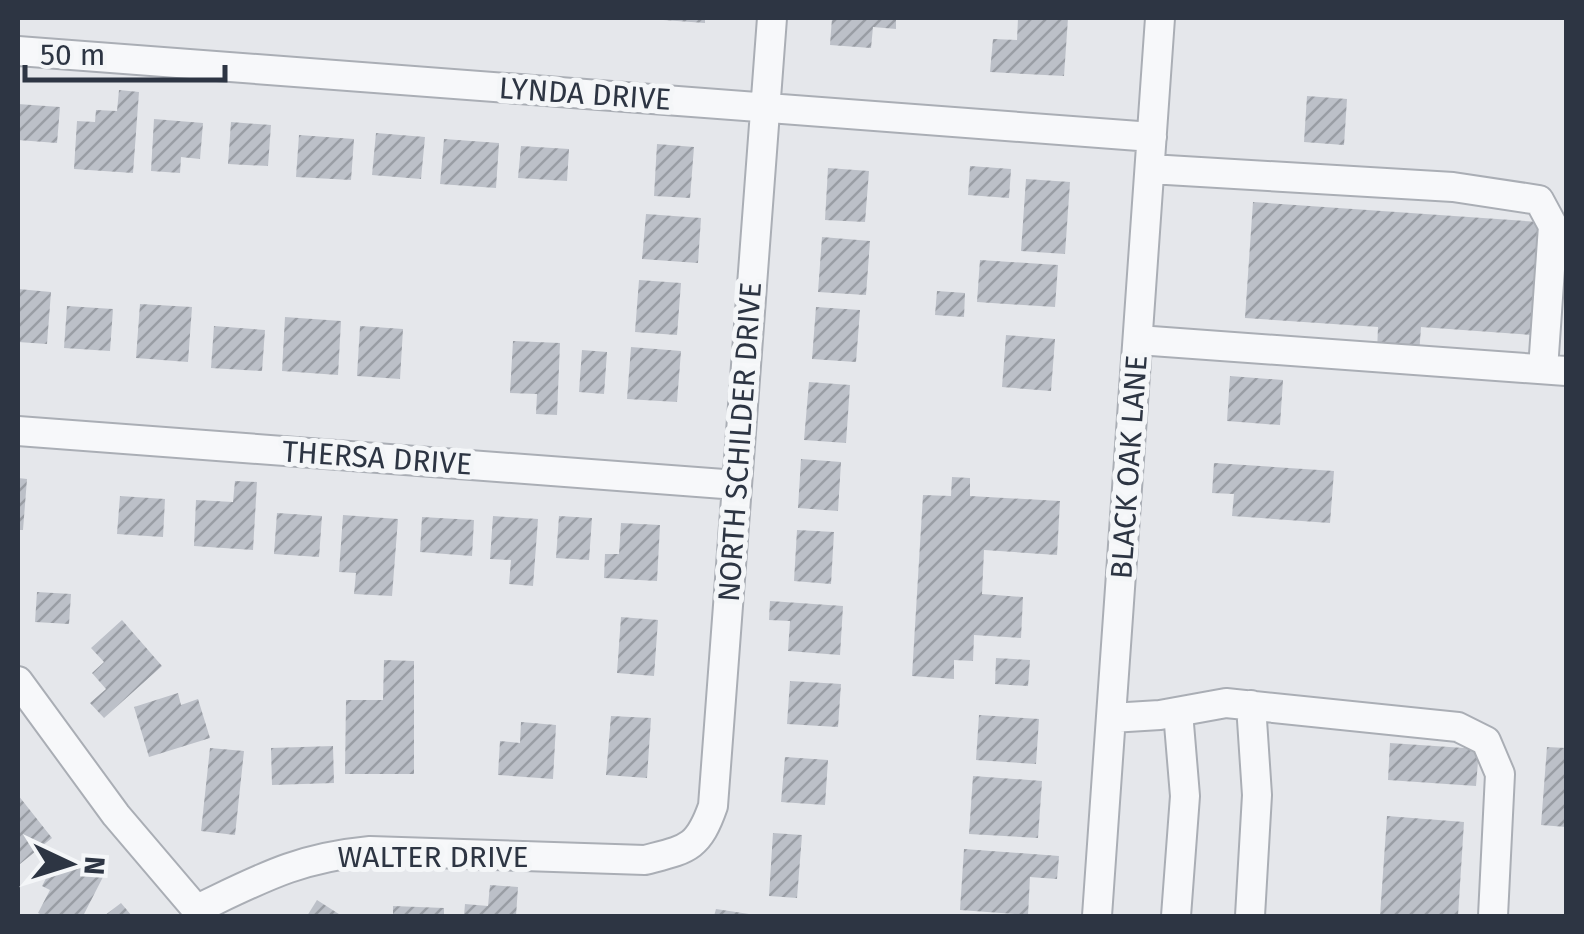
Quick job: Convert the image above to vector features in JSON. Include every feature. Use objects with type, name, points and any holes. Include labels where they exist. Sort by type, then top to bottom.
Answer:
[{"type":"street","name":"NORTH SCHILDER DRIVE","points":[[678,852],[702,836],[713,806],[772,18]]},
{"type":"street","name":"BLACK OAK LANE","points":[[1098,916],[1160,18]]},
{"type":"street","name":"LYNDA DRIVE","points":[[18,51],[1152,138]]},
{"type":"street","points":[[1138,340],[1555,370],[1552,226],[1539,200],[1453,187],[1150,169]]},
{"type":"street","name":"THERSA DRIVE","points":[[18,431],[737,485]]},
{"type":"street","points":[[18,681],[116,815],[200,913]]},
{"type":"street","points":[[1111,718],[1226,703],[1458,727],[1486,741],[1500,774],[1493,916]]},
{"type":"street","points":[[1250,916],[1258,795],[1251,705]]},
{"type":"street","points":[[1176,916],[1185,796],[1178,712]]},
{"type":"street","name":"WALTER DRIVE","points":[[200,913],[287,866],[328,855],[370,851],[644,860],[678,852]]},
{"type":"building","points":[[705,18],[705,23],[663,20]]},
{"type":"building","points":[[832,18],[896,18],[896,29],[873,27],[871,48],[830,45]]},
{"type":"building","points":[[1018,18],[1068,18],[1064,76],[990,72],[993,39],[1017,40]]},
{"type":"building","points":[[119,90],[139,92],[133,173],[74,169],[77,121],[95,122],[96,110],[117,111]]},
{"type":"building","points":[[1307,96],[1347,99],[1344,145],[1304,142]]},
{"type":"building","points":[[18,104],[60,107],[57,143],[18,140]]},
{"type":"building","points":[[154,119],[203,123],[200,159],[181,157],[180,173],[151,171]]},
{"type":"building","points":[[231,122],[271,125],[268,166],[228,164]]},
{"type":"building","points":[[376,133],[425,137],[421,179],[372,175]]},
{"type":"building","points":[[299,135],[354,139],[351,180],[296,177]]},
{"type":"building","points":[[444,139],[499,143],[496,188],[440,184]]},
{"type":"building","points":[[657,144],[694,147],[690,198],[654,196]]},
{"type":"building","points":[[521,146],[569,149],[567,181],[518,178]]},
{"type":"building","points":[[970,166],[1011,169],[1009,198],[968,195]]},
{"type":"building","points":[[828,168],[869,171],[865,222],[825,220]]},
{"type":"building","points":[[1026,179],[1070,182],[1065,254],[1021,251]]},
{"type":"building","points":[[1253,202],[1539,222],[1532,335],[1421,327],[1419,355],[1377,352],[1378,327],[1245,318]]},
{"type":"building","points":[[646,214],[701,218],[698,263],[642,259]]},
{"type":"building","points":[[822,237],[870,241],[866,295],[818,292]]},
{"type":"building","points":[[980,260],[1058,265],[1055,307],[977,302]]},
{"type":"building","points":[[639,280],[681,283],[677,335],[635,332]]},
{"type":"building","points":[[18,289],[51,292],[47,344],[18,342]]},
{"type":"building","points":[[937,291],[965,293],[964,317],[935,315]]},
{"type":"building","points":[[140,304],[192,307],[188,362],[136,358]]},
{"type":"building","points":[[67,306],[113,309],[110,351],[64,348]]},
{"type":"building","points":[[816,307],[860,310],[856,362],[812,359]]},
{"type":"building","points":[[285,317],[341,321],[338,375],[282,371]]},
{"type":"building","points":[[214,326],[265,330],[262,371],[211,368]]},
{"type":"building","points":[[360,326],[403,329],[400,379],[357,376]]},
{"type":"building","points":[[1006,335],[1055,339],[1051,391],[1002,387]]},
{"type":"building","points":[[513,341],[560,343],[557,415],[536,414],[537,394],[510,393]]},
{"type":"building","points":[[631,347],[681,351],[677,402],[627,399]]},
{"type":"building","points":[[582,350],[607,352],[604,394],[579,392]]},
{"type":"building","points":[[1230,376],[1283,380],[1280,425],[1227,421]]},
{"type":"building","points":[[809,382],[850,385],[846,443],[804,440]]},
{"type":"building","points":[[801,459],[841,462],[838,511],[798,508]]},
{"type":"building","points":[[1214,463],[1334,471],[1330,523],[1232,516],[1234,494],[1212,493]]},
{"type":"building","points":[[952,477],[970,478],[970,496],[1060,501],[1057,555],[984,550],[982,594],[1023,597],[1021,638],[974,635],[973,661],[954,660],[954,679],[912,676],[923,495],[951,496]]},
{"type":"building","points":[[18,478],[27,479],[23,530],[18,530]]},
{"type":"building","points":[[235,481],[257,482],[253,550],[194,546],[196,500],[233,502]]},
{"type":"building","points":[[120,496],[165,499],[163,537],[117,534]]},
{"type":"building","points":[[277,513],[322,516],[319,557],[274,554]]},
{"type":"building","points":[[343,515],[398,519],[392,596],[354,594],[356,573],[339,572]]},
{"type":"building","points":[[493,516],[538,519],[533,586],[509,584],[511,560],[490,559]]},
{"type":"building","points":[[559,516],[592,518],[589,560],[556,558]]},
{"type":"building","points":[[422,517],[474,520],[472,556],[420,552]]},
{"type":"building","points":[[621,523],[660,525],[657,581],[604,578],[605,554],[619,554]]},
{"type":"building","points":[[797,530],[834,532],[831,584],[794,581]]},
{"type":"building","points":[[37,592],[71,594],[69,624],[35,622]]},
{"type":"building","points":[[770,601],[843,606],[840,655],[788,651],[790,621],[769,620]]},
{"type":"building","points":[[621,617],[658,620],[654,676],[617,673]]},
{"type":"building","points":[[122,620],[162,666],[104,718],[90,703],[106,689],[92,673],[104,662],[91,648]]},
{"type":"building","points":[[996,658],[1030,660],[1028,686],[995,684]]},
{"type":"building","points":[[384,660],[414,661],[414,774],[345,774],[346,700],[383,700]]},
{"type":"building","points":[[790,681],[841,684],[838,727],[787,724]]},
{"type":"building","points":[[178,693],[181,705],[198,699],[210,738],[149,757],[134,707]]},
{"type":"building","points":[[979,715],[1039,719],[1036,764],[976,760]]},
{"type":"building","points":[[611,716],[651,718],[647,778],[606,775]]},
{"type":"building","points":[[521,722],[556,725],[553,779],[498,775],[500,741],[520,743]]},
{"type":"building","points":[[1390,743],[1479,749],[1476,786],[1388,780]]},
{"type":"building","points":[[333,746],[334,783],[272,785],[271,748]]},
{"type":"building","points":[[1547,747],[1566,748],[1566,827],[1541,825]]},
{"type":"building","points":[[210,748],[244,751],[235,835],[201,831]]},
{"type":"building","points":[[785,757],[828,760],[825,805],[781,802]]},
{"type":"building","points":[[973,776],[1042,781],[1038,838],[969,834]]},
{"type":"building","points":[[18,795],[52,838],[20,864],[18,861]]},
{"type":"building","points":[[1387,816],[1464,822],[1458,916],[1380,916]]},
{"type":"building","points":[[773,833],[802,835],[797,898],[769,896]]},
{"type":"building","points":[[964,849],[1059,856],[1057,879],[1030,877],[1028,915],[960,910]]},
{"type":"building","points":[[59,854],[103,877],[83,916],[38,913],[50,890],[42,886]]},
{"type":"building","points":[[490,885],[518,887],[516,916],[464,916],[465,904],[488,906]]},
{"type":"building","points":[[317,900],[342,916],[307,916]]},
{"type":"building","points":[[121,903],[132,916],[104,916]]},
{"type":"building","points":[[393,906],[444,908],[444,916],[393,916]]},
{"type":"building","points":[[716,909],[749,914],[749,916],[714,916]]}]
